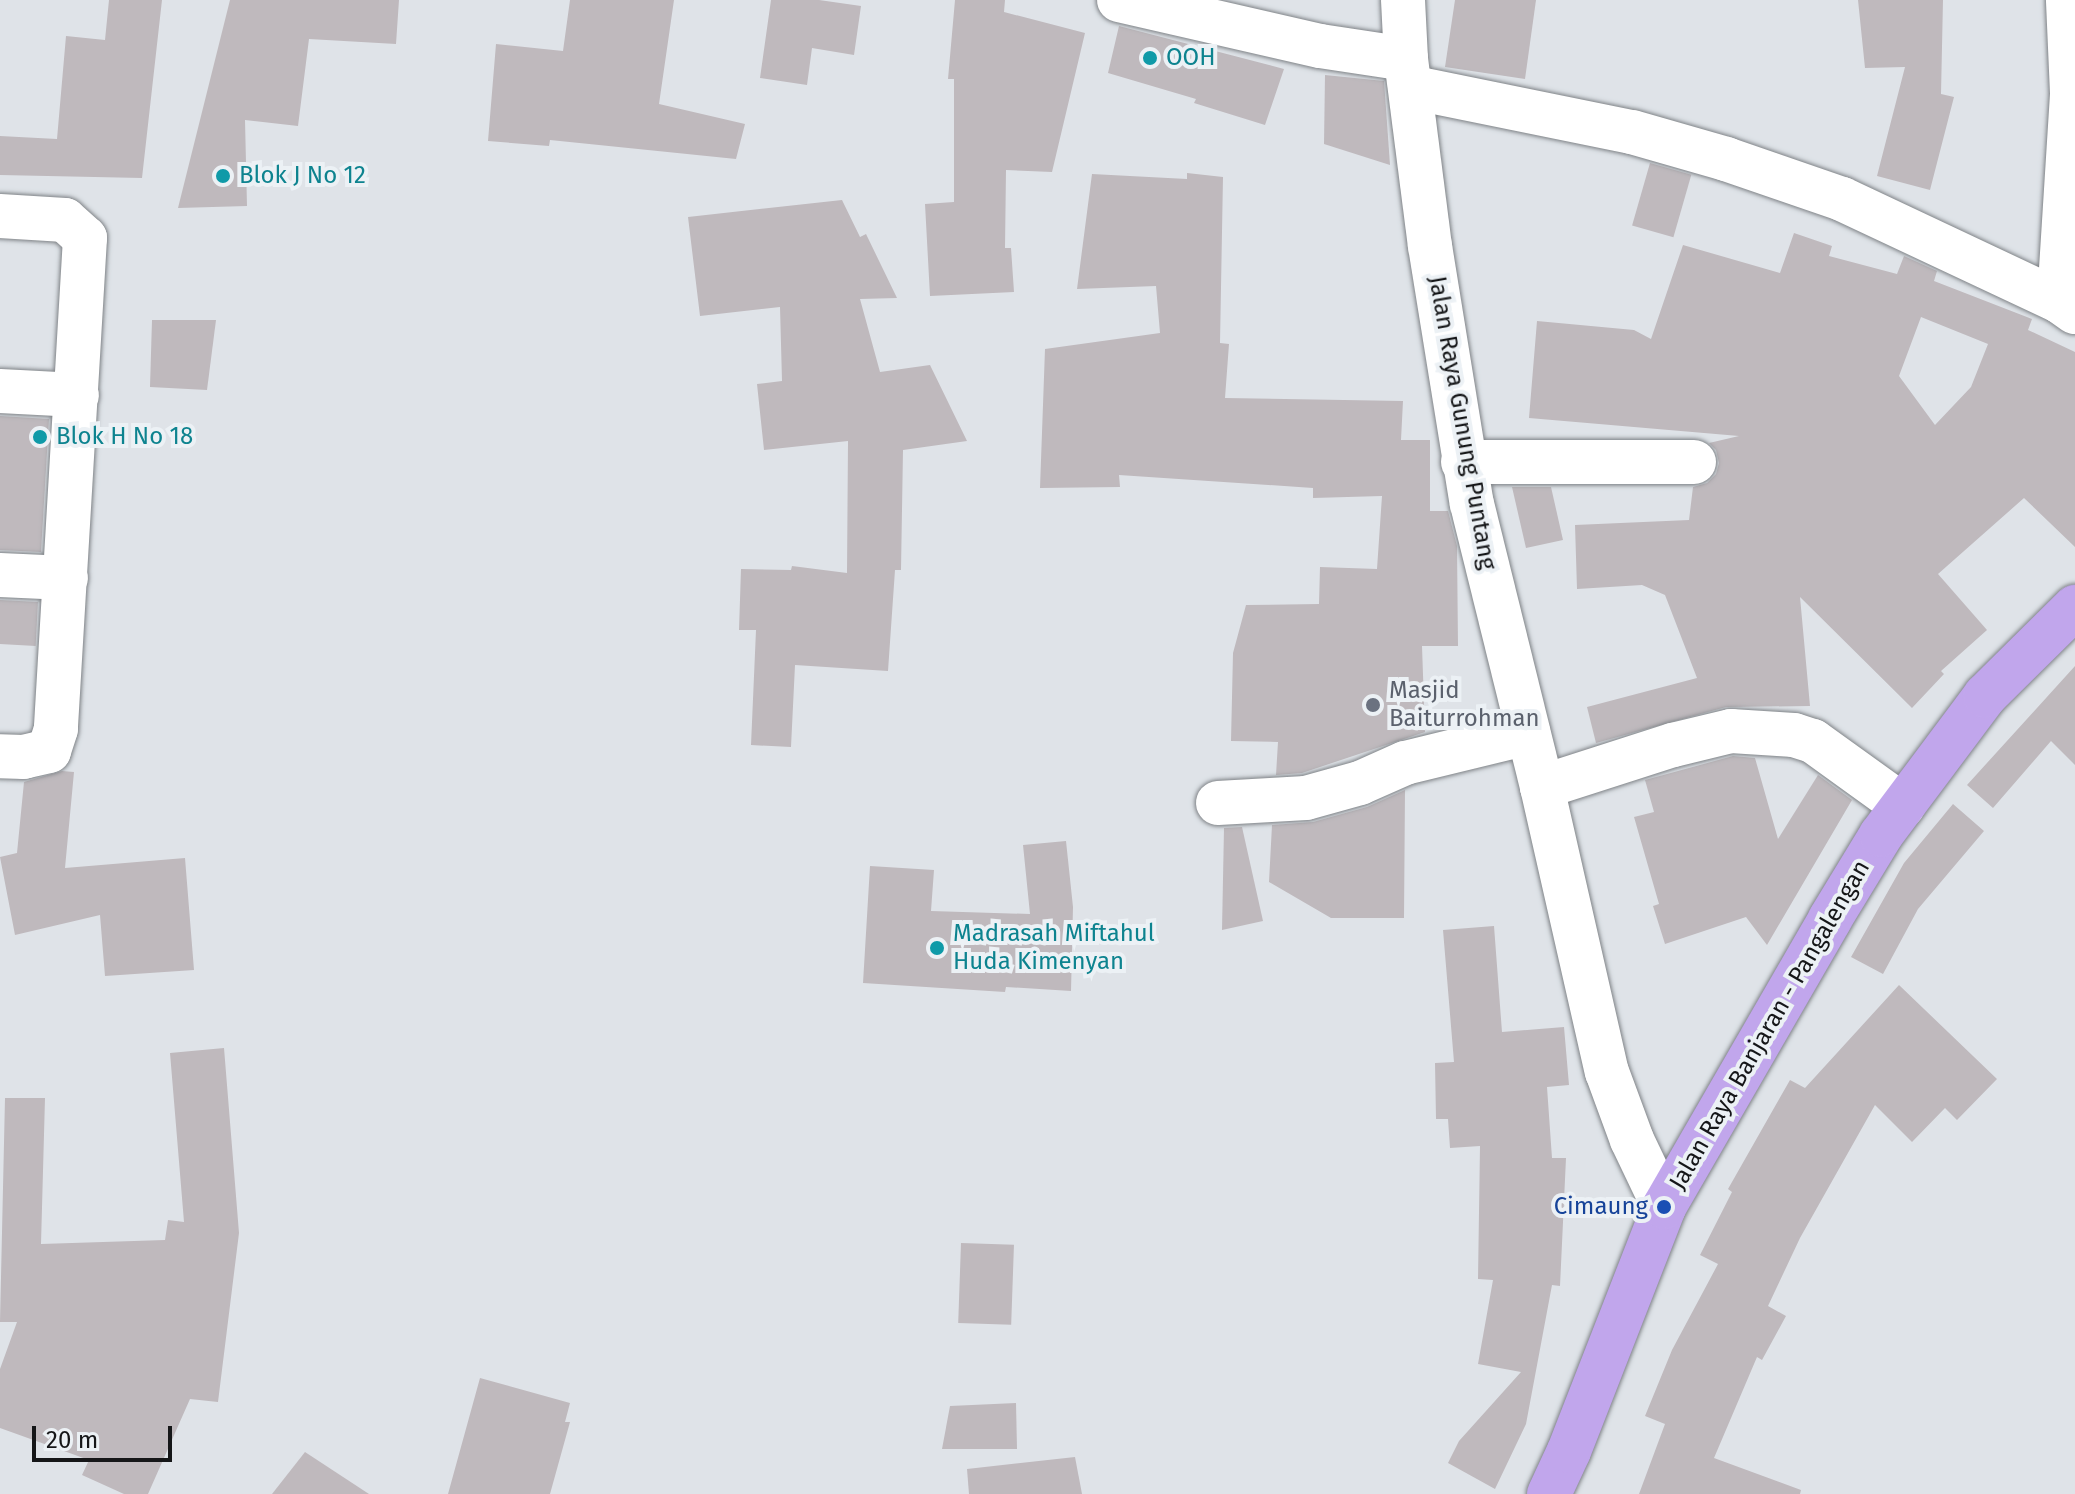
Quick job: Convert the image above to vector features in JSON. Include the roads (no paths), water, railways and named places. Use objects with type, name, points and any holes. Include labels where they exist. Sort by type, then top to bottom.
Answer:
[{"type":"main road","name":"Jalan Raya Banjaran - Pangalengan","points":[[1549,1494],[1569,1451],[1664,1207],[1830,919],[1881,835],[1985,696],[2075,607]]},
{"type":"street","points":[[1119,0],[1320,46],[1408,73],[1726,159],[1842,199],[2067,306],[2072,93],[2068,0]]},
{"type":"street","name":"Jalan Raya Gunung Puntang","points":[[1403,0],[1408,73],[1463,462],[1607,1072],[1632,1140],[1664,1207]]},
{"type":"street","points":[[0,216],[65,220],[85,238],[56,729],[49,751],[24,757],[1,768]]},
{"type":"street","points":[[0,391],[77,395]]},
{"type":"street","points":[[1463,462],[1694,462]]},
{"type":"street","points":[[0,575],[66,578]]},
{"type":"street","points":[[1542,787],[1673,745],[1731,731],[1794,735],[1813,741],[1903,806]]},
{"type":"street","points":[[1218,803],[1306,798],[1360,783],[1405,763],[1528,733]]},
{"type":"place","name":"OOH","points":[[1150,58]]},
{"type":"place","name":"Blok J No 12","points":[[223,176]]},
{"type":"place","name":"Blok H No 18","points":[[40,437]]},
{"type":"place","name":"Masjid Baiturrohman","points":[[1373,705]]},
{"type":"place","name":"Madrasah Miftahul Huda Kimenyan","points":[[937,948]]},
{"type":"place","name":"Cimaung","points":[[1664,1207]]}]
